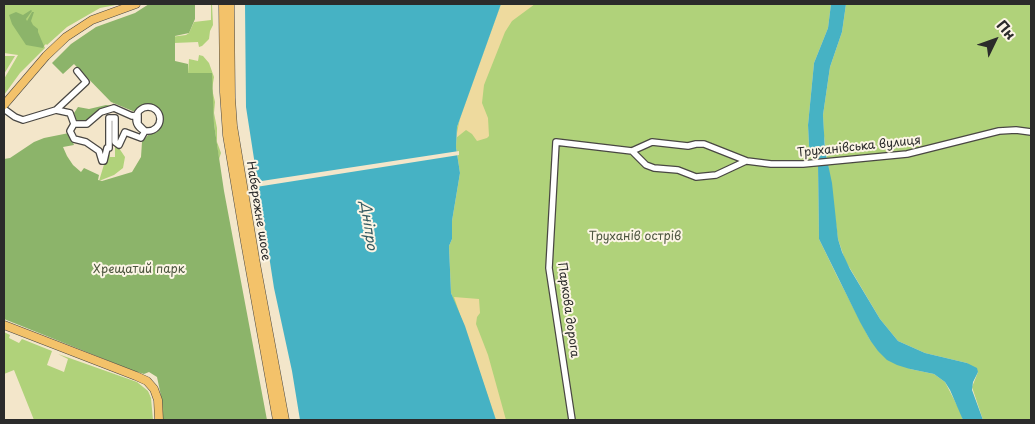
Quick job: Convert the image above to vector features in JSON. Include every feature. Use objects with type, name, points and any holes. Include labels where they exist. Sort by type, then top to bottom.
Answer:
[{"type":"main road","points":[[4,107],[46,56],[66,38],[92,20],[136,4]]},
{"type":"main road","name":"Набережне шосе","points":[[223,4],[224,92],[227,135],[244,242],[277,420]]},
{"type":"main road","name":"Набережне шосе","points":[[230,4],[233,126],[285,420]]},
{"type":"main road","points":[[4,325],[147,381],[154,390],[158,400],[159,420]]},
{"type":"street","points":[[56,110],[86,82],[77,71]]},
{"type":"street","points":[[4,107],[15,117],[23,120],[56,110],[70,112],[74,124],[70,131],[74,139],[86,142],[99,151],[104,161],[107,148],[109,148],[109,118],[115,118],[115,142],[119,145],[125,132],[141,138],[145,131],[137,119],[122,110],[109,108],[101,112],[88,124],[74,124]]},
{"type":"street","name":"Труханівська вулиця","points":[[556,142],[632,151],[652,142],[688,146],[704,144],[747,160],[771,164],[804,164],[908,154],[1000,131],[1016,130],[1031,132]]},
{"type":"street","name":"Паркова дорога","points":[[556,142],[549,268],[572,420]]},
{"type":"street","points":[[632,151],[646,165],[654,168],[678,170],[696,178],[716,176],[747,160]]},
{"type":"green space","points":[[4,4],[121,4],[100,8],[67,27],[44,46],[45,48],[20,73],[4,95],[4,79],[18,55],[4,53]]},
{"type":"green space","name":"Хрещатий парк","points":[[149,4],[195,4],[195,19],[189,33],[175,36],[175,61],[188,64],[188,73],[212,73],[214,124],[224,191],[267,420],[162,420],[161,396],[157,377],[149,372],[144,374],[134,371],[4,319],[4,159],[10,158],[34,142],[44,138],[69,133],[74,145],[63,147],[73,165],[81,172],[84,168],[99,175],[98,180],[102,181],[132,172],[141,157],[142,142],[148,135],[157,132],[161,127],[163,121],[160,110],[149,104],[138,108],[135,112],[111,102],[74,64],[63,74],[52,63],[71,44],[96,27],[135,13]]},
{"type":"green space","points":[[211,4],[213,25],[209,39],[202,46],[199,47],[198,42],[174,43],[163,38],[186,35],[189,33],[194,22],[211,20]]},
{"type":"green space","name":"Труханів острів","points":[[501,4],[831,4],[828,28],[814,63],[808,125],[809,146],[818,165],[819,239],[870,340],[910,369],[934,374],[945,382],[963,420],[496,420],[451,293],[449,246],[452,239],[452,221],[460,173],[456,147],[457,127]]},
{"type":"green space","points":[[846,4],[1031,4],[1031,420],[983,420],[972,387],[978,372],[967,363],[925,353],[898,341],[880,319],[845,260],[838,239],[824,136],[823,115],[830,67],[842,32]]},
{"type":"green space","points":[[31,10],[26,19],[27,21],[32,12],[34,12],[31,21],[38,29],[43,48],[26,45],[12,24],[9,15],[16,12],[23,15]]},
{"type":"green space","points":[[199,55],[203,56],[209,63],[214,77],[212,89],[215,102],[214,113],[217,142],[221,153],[219,159],[214,124],[211,73],[188,73],[189,59],[198,61]]},
{"type":"green space","points":[[4,56],[15,56],[4,74]]},
{"type":"green space","points":[[106,105],[113,106],[90,123],[77,121],[75,118],[74,113],[78,107],[89,109]]},
{"type":"green space","points":[[115,142],[125,157],[123,168],[114,175],[99,181],[109,148],[110,157],[115,157]]},
{"type":"green space","points":[[4,332],[10,335],[9,338],[19,343],[22,339],[52,351],[47,365],[64,372],[68,359],[58,354],[137,382],[148,391],[151,398],[153,420],[34,420],[14,370],[4,374]]},
{"type":"sand","points":[[501,4],[535,4],[512,21],[505,32],[484,85],[482,103],[488,118],[489,136],[477,141],[466,130],[456,138],[460,118]]},
{"type":"sand","points":[[454,297],[479,299],[480,313],[476,324],[488,355],[506,420],[496,420]]},
{"type":"water","name":"Дніпро","points":[[245,4],[501,4],[457,127],[456,147],[460,173],[452,221],[452,239],[449,246],[451,293],[465,326],[496,420],[300,420],[292,371],[274,288],[246,107]]},
{"type":"water","points":[[831,4],[846,4],[842,32],[830,67],[823,115],[825,150],[832,183],[838,239],[842,252],[880,319],[898,341],[925,353],[967,363],[977,368],[978,372],[973,382],[972,390],[983,420],[963,420],[945,382],[934,374],[897,365],[887,360],[878,351],[860,322],[819,239],[818,165],[809,146],[808,125],[814,63],[828,28]]},
{"type":"pier","points":[[459,151],[459,155],[256,187],[255,182]]}]
